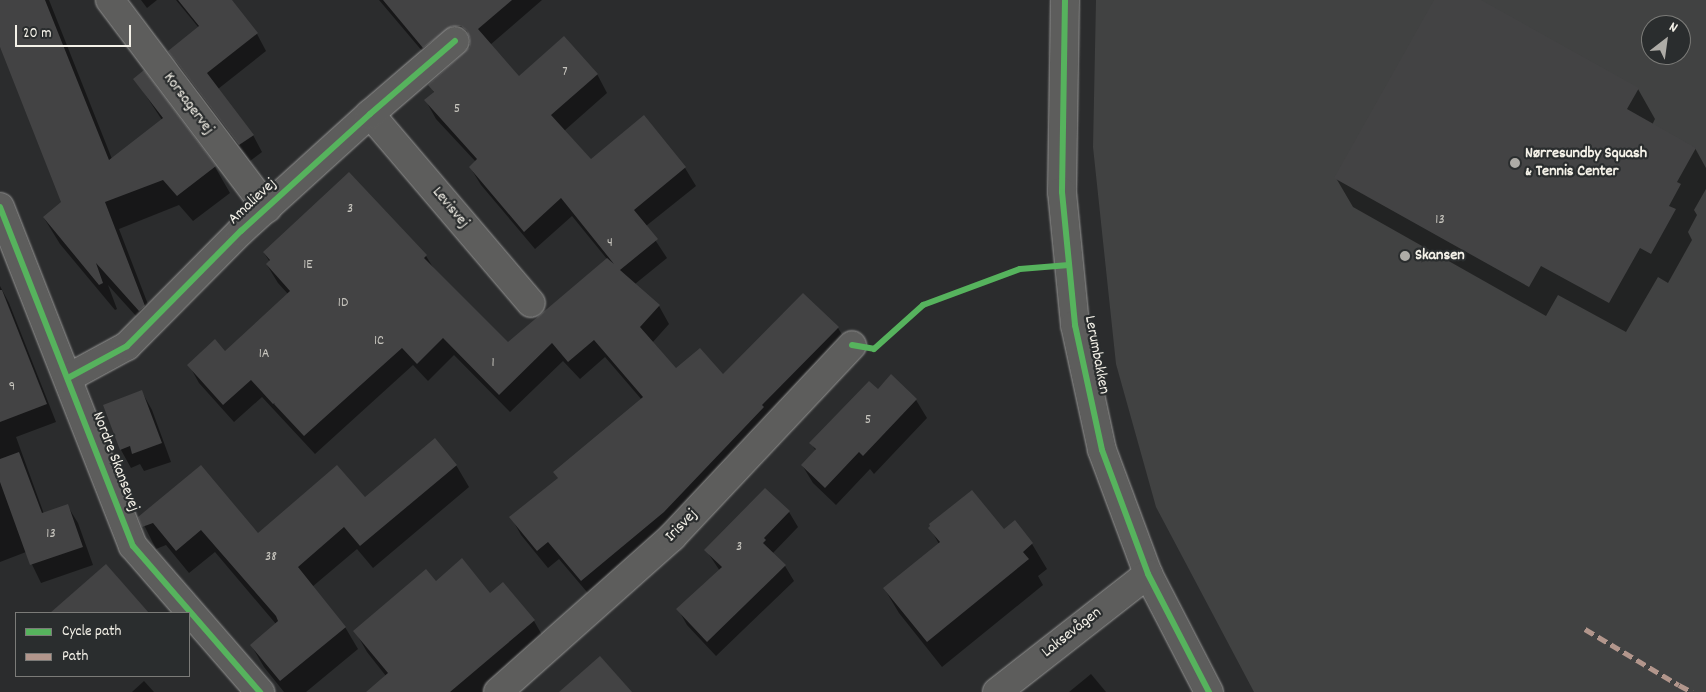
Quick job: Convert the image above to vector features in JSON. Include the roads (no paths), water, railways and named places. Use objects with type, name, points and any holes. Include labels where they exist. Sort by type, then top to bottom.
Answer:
[{"type":"street","name":"Korsagervej","points":[[110,0],[267,208]]},
{"type":"street","name":"Lerumbakken","points":[[1065,0],[1062,192],[1075,325],[1102,450],[1148,574],[1209,692]]},
{"type":"street","name":"Amalievej","points":[[68,378],[128,346],[267,208],[370,114],[455,41]]},
{"type":"street","name":"Levisvej","points":[[370,114],[531,303]]},
{"type":"street","name":"Nordre Skansevej","points":[[0,207],[133,546],[260,692]]},
{"type":"street","name":"Irisvej","points":[[498,692],[672,537],[852,345]]},
{"type":"street","name":"Laksevågen","points":[[996,692],[1148,574]]},
{"type":"place","name":"Nørresundby Squash & Tennis Center","points":[[1515,163]]},
{"type":"place","name":"Skansen","points":[[1405,256]]}]
